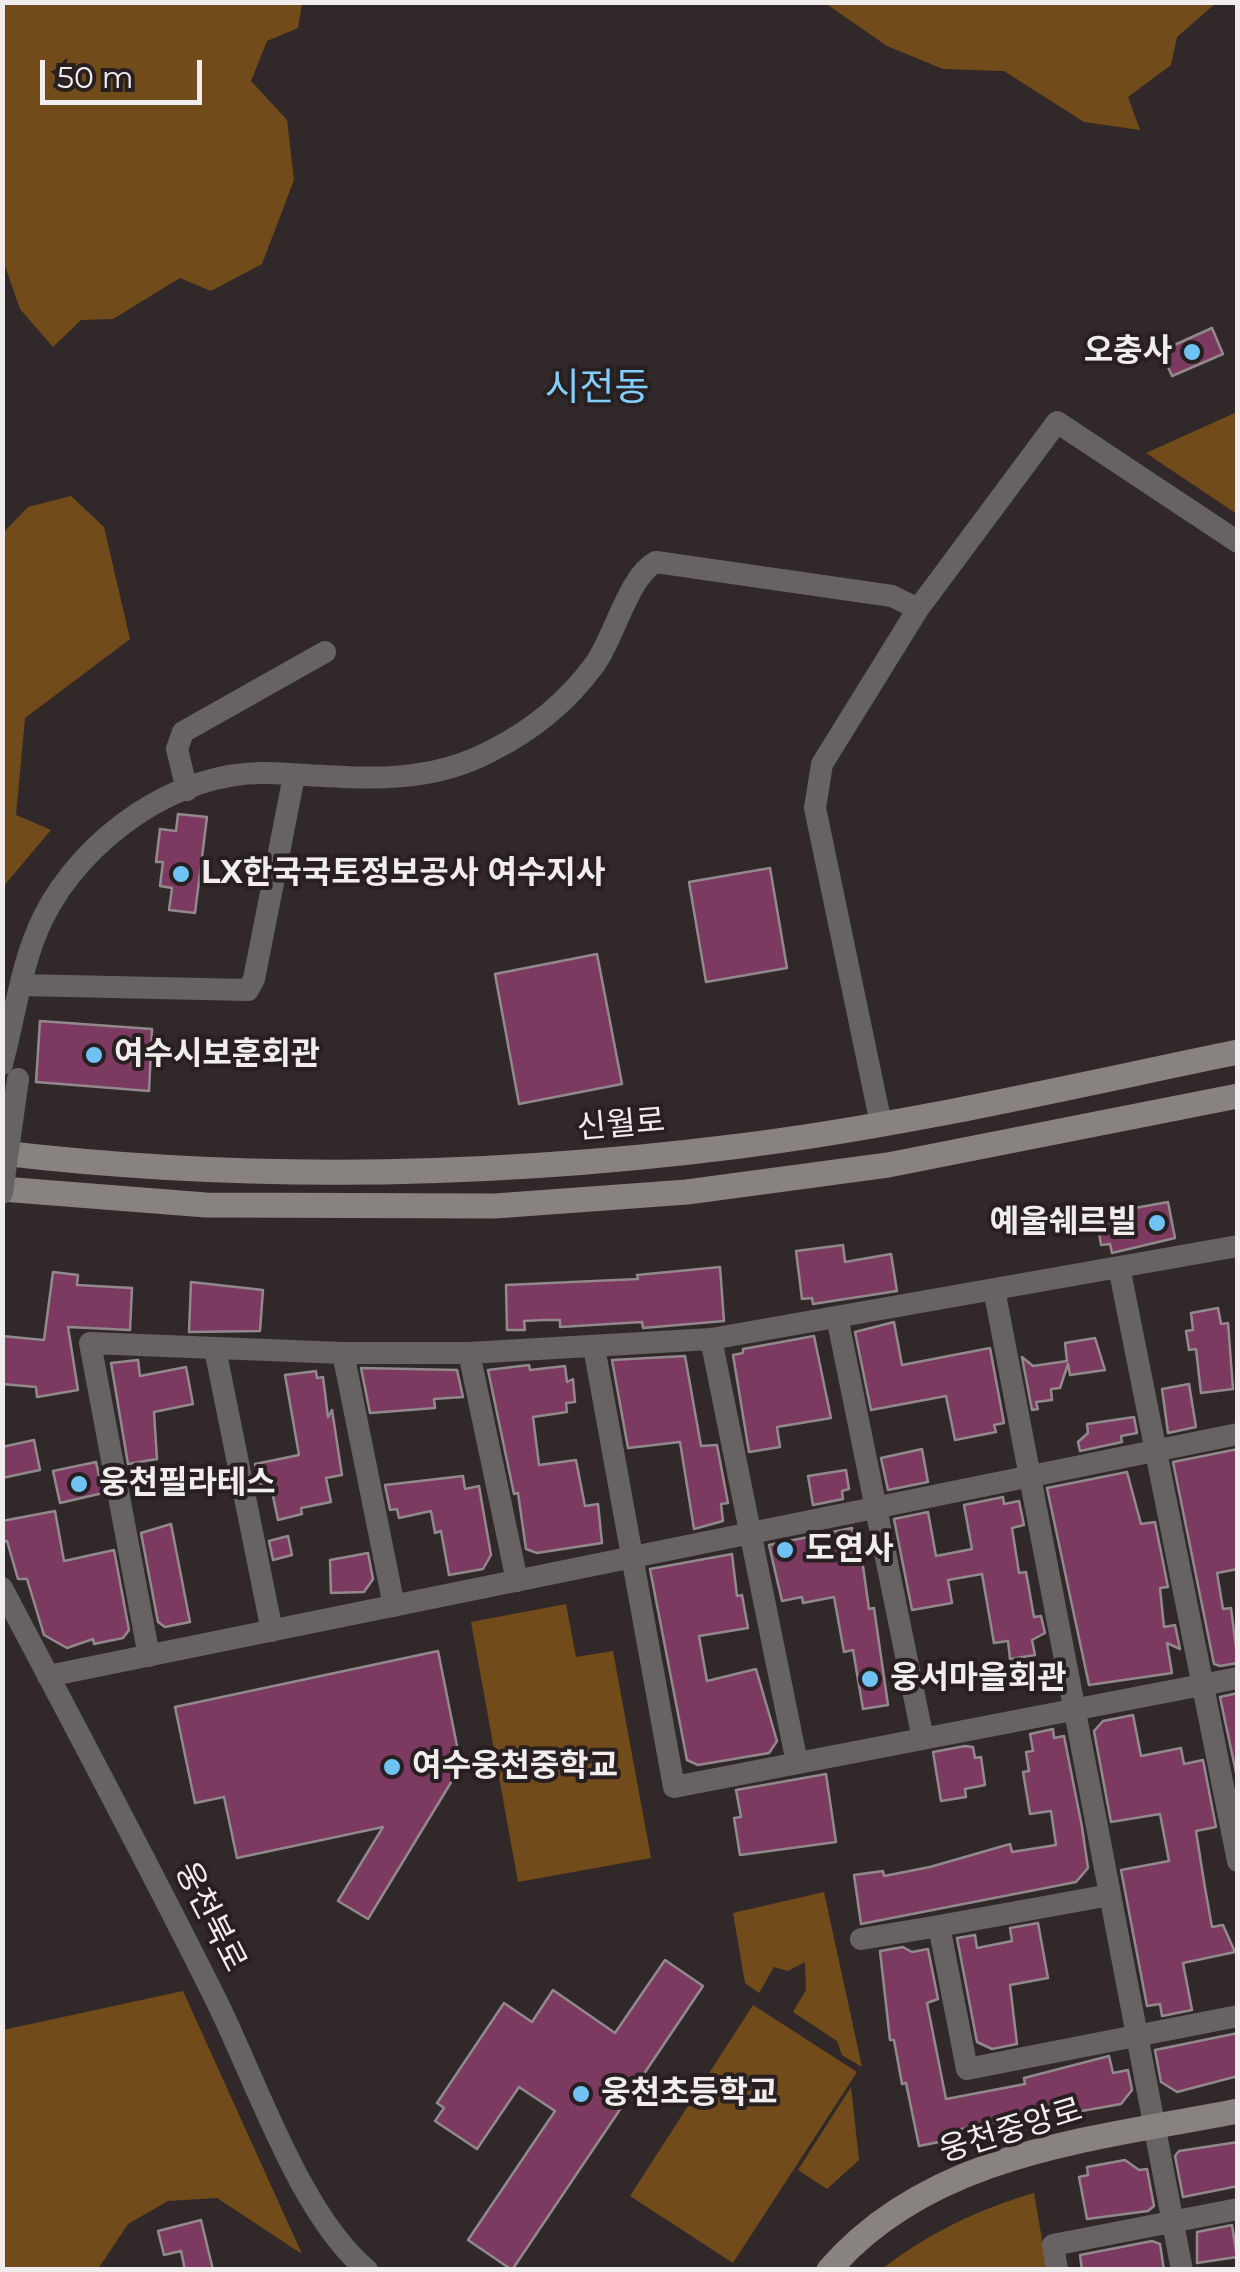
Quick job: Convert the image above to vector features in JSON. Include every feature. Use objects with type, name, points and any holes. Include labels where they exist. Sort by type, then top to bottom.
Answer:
[{"type":"street","points":[[880,1124],[815,808],[822,764],[918,609],[1056,422],[1238,542]]},
{"type":"street","points":[[918,609],[892,596],[656,562],[638,578],[596,664],[556,707],[511,740],[467,762],[411,777],[239,775],[188,790],[129,821],[69,876],[42,920],[16,1014],[2,1191],[206,1205],[513,1205],[688,1192],[888,1165],[1238,1096]]},
{"type":"street","points":[[188,790],[177,749],[183,732],[325,652]]},
{"type":"street","points":[[22,985],[248,990],[254,979],[294,776]]},
{"type":"street","name":"신월로","points":[[2,1153],[208,1170],[487,1170],[741,1146],[880,1124],[1238,1052]]},
{"type":"street","points":[[149,1656],[90,1343],[343,1353],[469,1352],[711,1339],[1238,1246]]},
{"type":"street","points":[[1120,1268],[1238,1861]]},
{"type":"street","points":[[994,1290],[1182,2270]]},
{"type":"street","points":[[837,1317],[923,1739]]},
{"type":"street","points":[[711,1339],[798,1763]]},
{"type":"street","points":[[594,1347],[674,1787],[1238,1678]]},
{"type":"street","points":[[216,1350],[272,1631]]},
{"type":"street","points":[[469,1352],[517,1581]]},
{"type":"street","points":[[343,1353],[394,1606]]},
{"type":"street","points":[[48,1676],[1238,1434]]},
{"type":"street","name":"웅천북로","points":[[2,1588],[216,2000],[311,2198],[342,2246],[367,2270]]},
{"type":"street","points":[[861,1939],[1110,1895]]},
{"type":"street","points":[[939,1926],[967,2069],[1238,2016]]},
{"type":"street","name":"웅천중앙로","points":[[829,2270],[875,2224],[914,2197],[999,2162],[1238,2110]]},
{"type":"street","points":[[1057,2270],[1053,2245],[1238,2208]]},
{"type":"shaded area","points":[[3,2],[302,3],[298,28],[267,41],[251,81],[287,120],[294,180],[262,264],[211,291],[180,278],[113,319],[81,320],[53,347],[20,309],[5,266],[3,272]]},
{"type":"shaded area","points":[[825,3],[1216,3],[1177,37],[1171,65],[1128,97],[1140,130],[1084,122],[1004,71],[943,69],[887,46]]},
{"type":"shaded area","points":[[1238,412],[1237,514],[1146,453]]},
{"type":"shaded area","points":[[71,496],[104,527],[130,639],[25,718],[16,815],[51,830],[3,887],[3,533],[28,507]]},
{"type":"shaded area","points":[[566,1604],[576,1657],[613,1651],[651,1858],[518,1882],[471,1622]]},
{"type":"shaded area","points":[[824,1892],[862,2067],[842,2055],[837,2041],[793,2012],[806,1990],[805,1962],[788,1971],[774,1967],[759,1993],[745,1983],[733,1913]]},
{"type":"shaded area","points":[[183,1991],[302,2254],[217,2198],[168,2201],[128,2224],[98,2269],[3,2269],[3,2030]]},
{"type":"shaded area","points":[[753,2005],[857,2072],[733,2263],[630,2196]]},
{"type":"shaded area","points":[[851,2087],[859,2160],[827,2189],[798,2170]]},
{"type":"shaded area","points":[[1034,2193],[1047,2269],[881,2270],[954,2224]]},
{"type":"building","name":"오충사","points":[[1212,328],[1223,354],[1172,376],[1161,351]]},
{"type":"building","name":"LX한국국토정보공사 여수지사","points":[[178,814],[207,817],[195,913],[169,910],[172,888],[160,886],[163,862],[156,862],[160,829],[176,831]]},
{"type":"building","points":[[770,868],[787,968],[706,982],[689,882]]},
{"type":"building","points":[[597,954],[622,1084],[519,1104],[495,974]]},
{"type":"building","name":"여수시보훈회관","points":[[40,1021],[152,1029],[149,1091],[36,1082]]},
{"type":"building","points":[[1168,1202],[1175,1238],[1112,1253],[1110,1244],[1101,1245],[1096,1215]]},
{"type":"building","points":[[843,1245],[845,1262],[891,1254],[897,1291],[813,1304],[812,1298],[802,1299],[796,1251]]},
{"type":"building","points":[[720,1267],[724,1321],[643,1328],[642,1322],[560,1327],[560,1320],[544,1320],[524,1321],[525,1330],[507,1330],[506,1285],[638,1279],[637,1275]]},
{"type":"building","points":[[53,1272],[78,1275],[77,1285],[132,1288],[130,1330],[68,1327],[78,1390],[37,1397],[36,1387],[2,1384],[2,1336],[44,1340]]},
{"type":"building","points":[[191,1282],[263,1290],[260,1331],[189,1332]]},
{"type":"building","points":[[1218,1308],[1221,1324],[1228,1323],[1233,1389],[1201,1393],[1196,1349],[1189,1350],[1186,1331],[1193,1330],[1191,1313]]},
{"type":"building","points":[[894,1322],[902,1365],[990,1348],[1004,1423],[994,1425],[996,1432],[955,1440],[946,1396],[871,1410],[855,1332]]},
{"type":"building","points":[[814,1336],[831,1418],[777,1427],[780,1447],[749,1452],[733,1355],[743,1353],[743,1349]]},
{"type":"building","points":[[1095,1338],[1105,1370],[1070,1375],[1068,1364],[1060,1388],[1051,1389],[1052,1400],[1036,1402],[1038,1409],[1032,1410],[1022,1357],[1033,1366],[1067,1361],[1065,1343]]},
{"type":"building","points":[[685,1356],[701,1446],[717,1445],[728,1503],[721,1504],[723,1521],[694,1529],[680,1442],[628,1448],[612,1360]]},
{"type":"building","points":[[138,1360],[140,1376],[186,1367],[193,1404],[154,1412],[157,1459],[128,1464],[111,1363]]},
{"type":"building","points":[[529,1365],[530,1370],[565,1366],[567,1382],[573,1379],[575,1402],[566,1403],[567,1412],[533,1417],[539,1465],[576,1460],[585,1506],[598,1504],[602,1543],[537,1553],[526,1549],[518,1493],[514,1494],[488,1370]]},
{"type":"building","points":[[361,1368],[457,1370],[463,1397],[434,1399],[435,1408],[370,1413]]},
{"type":"building","points":[[316,1371],[317,1378],[323,1377],[328,1417],[332,1410],[342,1475],[326,1478],[331,1502],[301,1508],[302,1514],[278,1520],[270,1482],[260,1485],[255,1464],[299,1455],[285,1375]]},
{"type":"building","points":[[1189,1384],[1196,1427],[1168,1433],[1162,1389]]},
{"type":"building","points":[[1134,1417],[1137,1433],[1121,1436],[1122,1442],[1080,1451],[1078,1442],[1088,1433],[1087,1424]]},
{"type":"building","points":[[34,1440],[40,1470],[2,1478],[2,1447]]},
{"type":"building","points":[[922,1449],[928,1482],[888,1490],[881,1458]]},
{"type":"building","points":[[1238,1449],[1238,1569],[1217,1573],[1223,1609],[1231,1608],[1238,1663],[1220,1666],[1214,1664],[1173,1462]]},
{"type":"building","points":[[96,1462],[103,1493],[60,1503],[53,1471]]},
{"type":"building","points":[[846,1470],[849,1489],[842,1491],[843,1499],[813,1505],[808,1476]]},
{"type":"building","points":[[1127,1472],[1141,1524],[1155,1522],[1168,1587],[1160,1588],[1164,1627],[1175,1625],[1180,1649],[1167,1643],[1172,1673],[1089,1685],[1047,1488]]},
{"type":"building","points":[[463,1476],[465,1489],[479,1486],[491,1555],[483,1569],[449,1575],[441,1531],[435,1533],[431,1511],[399,1518],[397,1509],[390,1510],[385,1485]]},
{"type":"building","points":[[1003,1497],[1004,1504],[1019,1501],[1024,1525],[1012,1528],[1019,1573],[1026,1572],[1034,1617],[1041,1616],[1045,1633],[1032,1640],[1035,1655],[1010,1659],[1008,1641],[994,1643],[982,1574],[948,1580],[952,1603],[912,1610],[894,1519],[928,1512],[936,1556],[972,1549],[964,1505]]},
{"type":"building","points":[[55,1511],[64,1561],[114,1550],[129,1630],[123,1638],[94,1644],[93,1639],[67,1648],[44,1635],[27,1579],[18,1579],[7,1541],[2,1542],[2,1521]]},
{"type":"building","points":[[171,1524],[190,1622],[165,1627],[158,1622],[141,1533]]},
{"type":"building","points":[[852,1528],[855,1546],[860,1545],[869,1609],[874,1608],[888,1705],[863,1709],[853,1650],[844,1652],[834,1597],[803,1603],[802,1597],[782,1601],[769,1545]]},
{"type":"building","points":[[288,1536],[292,1555],[273,1560],[269,1541]]},
{"type":"building","points":[[368,1553],[373,1579],[364,1592],[331,1593],[330,1560]]},
{"type":"building","points":[[732,1554],[737,1596],[742,1595],[748,1628],[699,1636],[707,1681],[756,1669],[777,1741],[769,1753],[698,1765],[687,1760],[650,1569]]},
{"type":"building","points":[[438,1651],[461,1766],[368,1919],[338,1901],[383,1827],[237,1858],[224,1797],[195,1803],[175,1707]]},
{"type":"building","points":[[1238,1693],[1238,1782],[1220,1697]]},
{"type":"building","points":[[1133,1715],[1141,1756],[1181,1748],[1184,1764],[1203,1760],[1216,1827],[1196,1831],[1205,1888],[1212,1927],[1223,1925],[1235,1952],[1183,1963],[1192,2010],[1162,2016],[1160,2004],[1147,2006],[1121,1870],[1169,1861],[1160,1814],[1111,1822],[1094,1731],[1103,1721]]},
{"type":"building","points":[[1053,1729],[1054,1738],[1064,1736],[1082,1827],[1088,1868],[1076,1882],[861,1924],[854,1875],[883,1871],[884,1876],[930,1867],[1010,1844],[1012,1852],[1056,1845],[1051,1811],[1030,1814],[1023,1772],[1029,1771],[1026,1752],[1033,1751],[1030,1734]]},
{"type":"building","points":[[973,1747],[975,1758],[981,1757],[985,1785],[965,1789],[966,1797],[941,1801],[933,1752]]},
{"type":"building","points":[[826,1774],[836,1842],[740,1855],[734,1818],[741,1817],[736,1790]]},
{"type":"building","points":[[1038,1923],[1048,1978],[1010,1985],[1017,2044],[992,2049],[977,2042],[957,1938],[975,1935],[977,1948],[1012,1941],[1010,1928]]},
{"type":"building","points":[[903,1947],[912,1952],[928,1949],[938,1999],[927,2003],[946,2099],[1025,2084],[1024,2078],[1109,2056],[1113,2073],[1128,2070],[1132,2090],[1121,2104],[1076,2112],[1075,2107],[957,2130],[959,2138],[919,2146],[906,2083],[902,2084],[894,2040],[890,2040],[880,1951]]},
{"type":"building","points":[[665,1960],[703,1986],[512,2270],[468,2240],[555,2111],[519,2087],[477,2149],[435,2121],[444,2108],[437,2103],[504,2003],[532,2022],[553,1990],[615,2033]]},
{"type":"building","points":[[1238,2033],[1238,2076],[1177,2092],[1161,2082],[1155,2050]]},
{"type":"building","points":[[1238,2142],[1238,2186],[1183,2197],[1175,2156],[1179,2151]]},
{"type":"building","points":[[1125,2160],[1139,2170],[1147,2169],[1154,2206],[1148,2211],[1087,2219],[1079,2177],[1088,2175],[1087,2167]]},
{"type":"building","points":[[201,2220],[213,2270],[185,2270],[181,2251],[164,2255],[158,2231]]},
{"type":"building","points":[[1232,2225],[1237,2257],[1197,2263],[1197,2232]]},
{"type":"building","points":[[1152,2241],[1160,2244],[1164,2270],[1082,2270],[1080,2255]]},
{"type":"place","name":"오충사","points":[[1192,352]]},
{"type":"place","name":"LX한국국토정보공사 여수지사","points":[[181,874]]},
{"type":"place","name":"여수시보훈회관","points":[[94,1055]]},
{"type":"place","name":"예울쉐르빌","points":[[1157,1223]]},
{"type":"place","name":"웅천필라테스","points":[[79,1484]]},
{"type":"place","name":"도연사","points":[[785,1550]]},
{"type":"place","name":"웅서마을회관","points":[[870,1679]]},
{"type":"place","name":"여수웅천중학교","points":[[392,1767]]},
{"type":"place","name":"웅천초등학교","points":[[581,2094]]},
{"type":"district","name":"시전동","points":[[597,389]]}]
